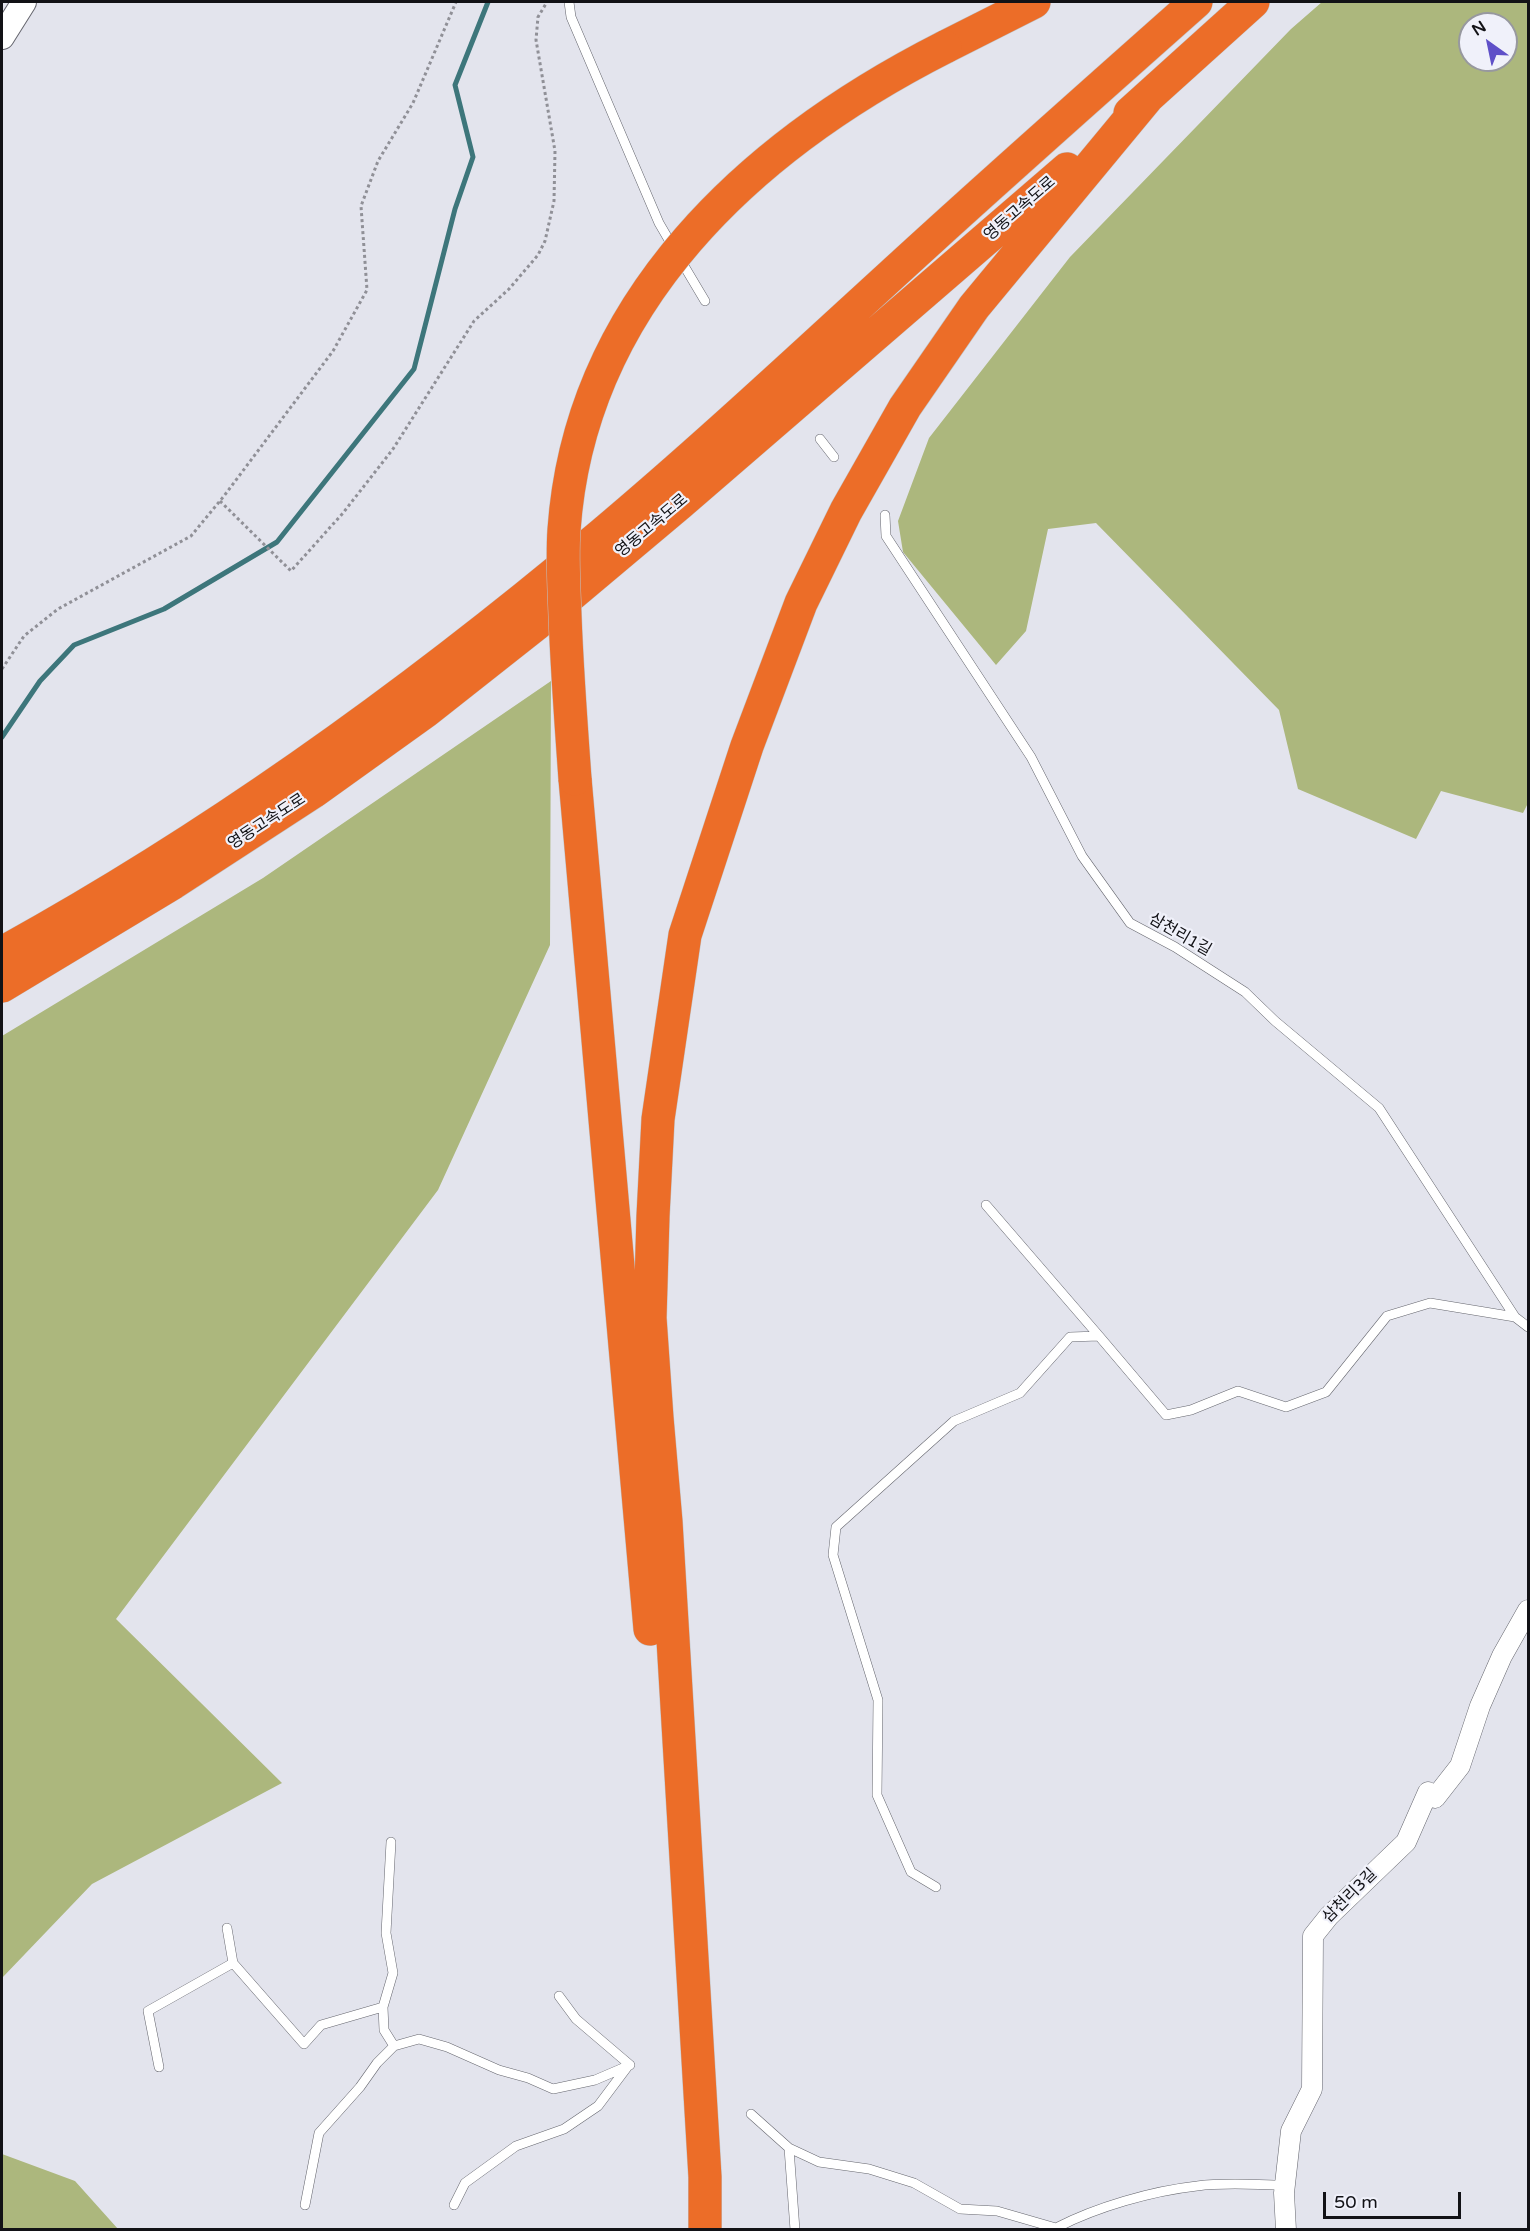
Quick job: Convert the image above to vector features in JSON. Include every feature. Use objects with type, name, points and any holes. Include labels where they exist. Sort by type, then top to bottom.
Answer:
[{"type":"highway","points":[[686,2229],[688,2188],[679,2019],[642,1524],[575,779],[568,678],[563,554],[571,477],[580,433],[592,399],[614,350],[642,299],[704,220],[729,194],[764,163],[832,112],[909,65],[1034,2]]},
{"type":"highway","name":"영동고속도로","points":[[4,968],[66,918],[180,848],[304,764],[442,664],[600,536],[729,424],[941,230],[1196,2]]},
{"type":"highway","name":"영동고속도로","points":[[4,968],[173,883],[313,792],[426,711],[535,625],[679,504],[1088,151],[1253,2]]},
{"type":"highway","points":[[705,2229],[705,2165],[666,1522],[650,1318],[652,1216],[658,1119],[685,935],[747,746],[801,603],[846,511],[905,407],[974,307],[1147,98]]},
{"type":"street","points":[[2,37],[24,2]]},
{"type":"street","name":"삼천리3길","points":[[1286,2229],[1285,2185],[1291,2131],[1312,2089],[1313,1936],[1329,1916],[1406,1842],[1428,1792],[1435,1798],[1460,1766],[1480,1706],[1502,1656],[1528,1610]]},
{"type":"lane","points":[[568,2],[571,17],[659,224],[705,301]]},
{"type":"lane","points":[[820,440],[834,457]]},
{"type":"lane","name":"삼천리1길","points":[[885,515],[886,536],[1031,757],[1082,856],[1130,923],[1175,947],[1245,992],[1275,1022],[1379,1108],[1515,1317],[1528,1327]]},
{"type":"lane","points":[[986,1205],[1166,1415],[1191,1410],[1238,1391],[1286,1407],[1326,1392],[1387,1316],[1430,1303],[1515,1317]]},
{"type":"lane","points":[[936,1887],[911,1872],[877,1795],[878,1700],[833,1555],[836,1527],[954,1421],[1020,1393],[1070,1337],[1099,1335]]},
{"type":"lane","points":[[391,1842],[386,1933],[393,1973],[383,2007],[384,2030],[394,2046]]},
{"type":"lane","points":[[227,1928],[233,1963],[304,2044],[321,2025],[383,2007]]},
{"type":"lane","points":[[159,2067],[148,2011],[233,1963]]},
{"type":"lane","points":[[559,1996],[576,2019],[630,2064]]},
{"type":"lane","points":[[305,2205],[320,2133],[377,2063],[394,2046],[419,2039],[447,2046],[499,2070],[528,2078],[553,2089],[595,2080],[630,2064]]},
{"type":"lane","points":[[454,2205],[465,2183],[516,2146],[564,2129],[598,2106],[630,2064]]},
{"type":"lane","points":[[751,2114],[789,2148],[819,2162],[869,2169],[914,2183],[960,2209],[997,2211],[1056,2228],[1076,2218],[1143,2197],[1197,2186],[1285,2185]]},
{"type":"lane","points":[[789,2148],[795,2229]]},
{"type":"path","points":[[2,669],[24,636],[58,609],[191,536],[333,351],[367,290],[361,206],[378,161],[413,103],[456,2]]},
{"type":"path","points":[[220,501],[291,571],[343,513],[393,449],[474,321],[509,289],[538,255],[554,201],[555,151],[536,40],[538,17],[547,2]]},
{"type":"green space","points":[[1322,2],[1528,2],[1528,803],[1523,813],[1441,791],[1416,839],[1298,789],[1279,710],[1096,523],[1048,529],[1026,631],[996,665],[903,552],[898,521],[929,438],[1070,257],[1291,29]]},
{"type":"green space","points":[[551,681],[550,945],[438,1190],[116,1619],[282,1783],[92,1884],[2,1978],[2,1036],[263,878]]},
{"type":"green space","points":[[2,2154],[75,2181],[118,2229],[2,2229]]},
{"type":"waterway","points":[[2,737],[40,681],[74,645],[164,609],[277,542],[414,369],[455,209],[473,157],[455,85],[488,2]]}]
